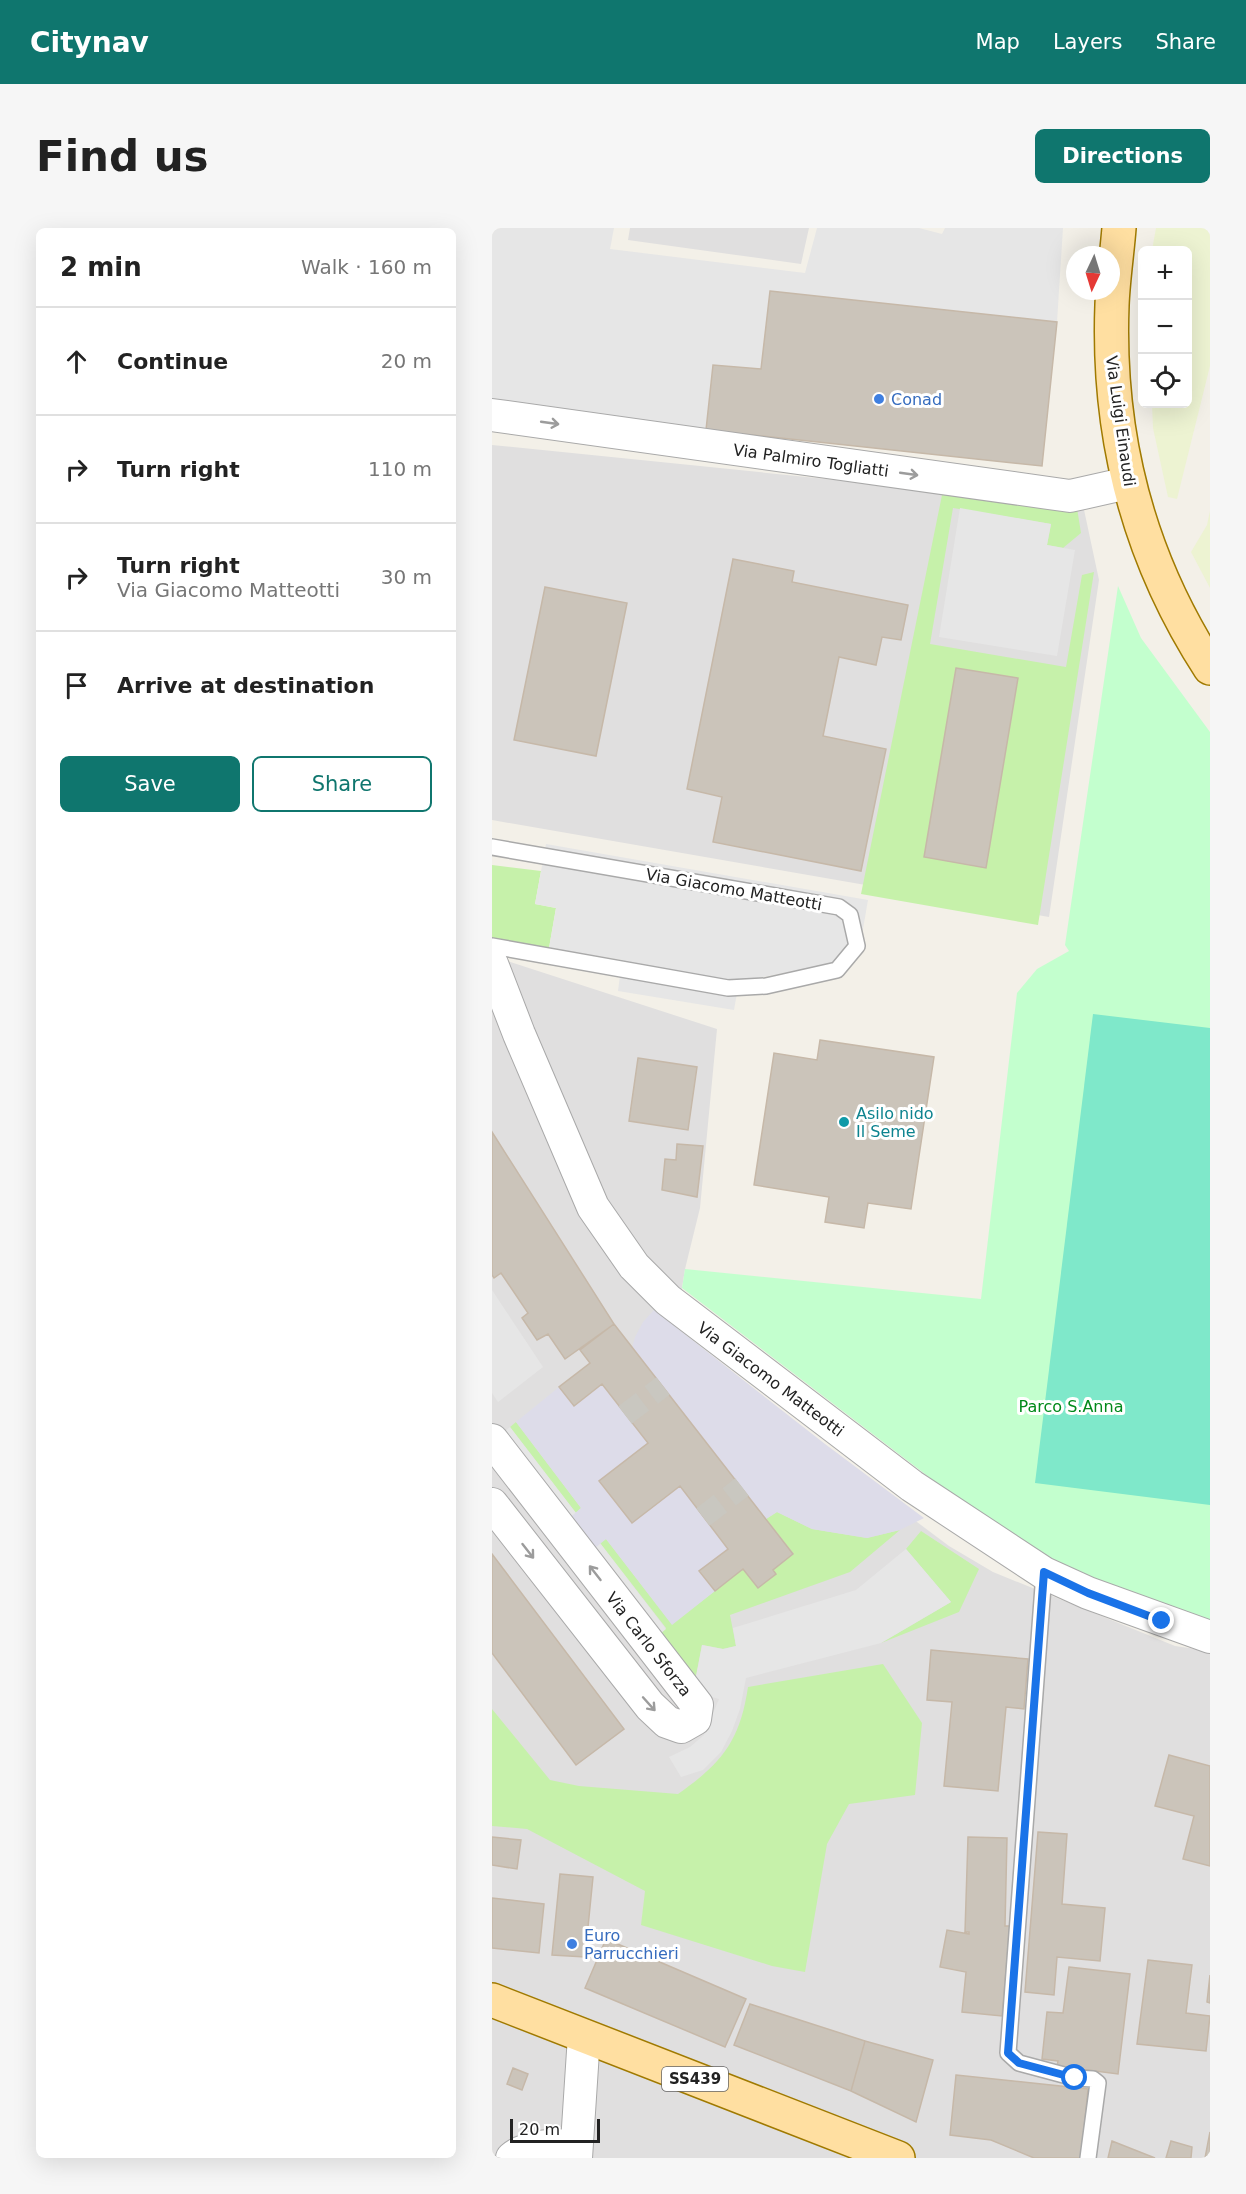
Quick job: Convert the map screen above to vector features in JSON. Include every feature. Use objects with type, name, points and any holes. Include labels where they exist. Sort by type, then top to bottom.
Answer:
[{"type":"main road","name":"Via Luigi Einaudi","points":[[1119,228],[1112,303],[1112,351],[1120,436],[1128,483],[1148,547],[1169,598],[1210,668]]},
{"type":"main road","name":"SS439","points":[[492,2000],[898,2158]]},
{"type":"street","name":"Via Palmiro Togliatti","points":[[492,415],[1070,496],[1128,483]]},
{"type":"street","name":"Via Giacomo Matteotti","points":[[492,964],[519,1034],[593,1207],[634,1266],[668,1300],[912,1486],[1044,1572],[1088,1593],[1210,1637]]},
{"type":"street","name":"Via Carlo Sforza","points":[[492,1440],[697,1706],[694,1719],[681,1727],[667,1722],[650,1706],[492,1504]]},
{"type":"street","points":[[512,2158],[519,2152],[547,2146],[576,2151],[584,2036]]},
{"type":"lane","name":"Via Giacomo Matteotti","points":[[492,847],[839,907],[850,915],[857,946],[837,970],[766,986],[728,988],[492,946]]},
{"type":"lane","points":[[1044,1572],[1008,2053],[1019,2063],[1075,2078],[1093,2079],[1098,2083],[1088,2158]]},
{"type":"shaded area","points":[[492,228],[614,228],[610,249],[805,273],[817,228],[919,228],[942,234],[945,228],[1063,228],[1057,322],[770,291],[761,369],[713,365],[706,430],[492,407]]},
{"type":"shaded area","points":[[630,228],[809,228],[801,264],[628,240]]},
{"type":"shaded area","points":[[492,445],[1083,505],[1099,580],[1049,917],[492,820]]},
{"type":"shaded area","points":[[960,508],[1051,524],[1047,545],[1075,550],[1057,656],[939,637]]},
{"type":"shaded area","points":[[546,844],[868,900],[858,958],[739,982],[734,1010],[618,991],[622,960],[549,948],[556,908],[535,904]]},
{"type":"shaded area","points":[[492,914],[504,960],[717,1029],[700,1208],[685,1269],[675,1332],[949,1546],[993,1572],[1175,1646],[1210,1651],[1210,2158],[492,2158]]},
{"type":"shaded area","points":[[492,1290],[543,1367],[498,1402],[492,1393]]},
{"type":"shaded area","points":[[654,1310],[924,1518],[900,1530],[867,1538],[812,1529],[777,1512],[766,1519],[632,1348],[643,1322]]},
{"type":"shaded area","points":[[602,1384],[648,1443],[599,1482],[632,1523],[680,1486],[728,1549],[700,1571],[715,1591],[672,1625],[606,1539],[583,1558],[559,1527],[581,1508],[516,1422],[559,1387],[575,1406]]},
{"type":"shaded area","points":[[510,1427],[576,1513],[559,1527],[493,1441]]},
{"type":"shaded area","points":[[600,1543],[666,1629],[649,1643],[583,1558]]},
{"type":"shaded area","points":[[906,1549],[951,1602],[881,1643],[746,1678],[740,1709],[721,1752],[703,1770],[681,1777],[669,1757],[690,1747],[704,1735],[719,1699],[693,1692],[702,1645],[723,1649],[736,1646],[733,1628],[856,1590]]},
{"type":"green space","points":[[1156,228],[1210,228],[1210,366],[1177,499],[1168,497],[1153,428],[1152,408],[1192,408],[1192,246],[1153,246]]},
{"type":"green space","points":[[942,495],[1077,508],[1081,533],[1063,548],[1047,545],[1051,524],[953,508],[930,644],[1066,667],[1082,575],[1094,572],[1038,925],[861,894]]},
{"type":"green space","points":[[1210,511],[1210,588],[1191,552],[1207,525]]},
{"type":"green space","name":"Parco S.Anna","points":[[1118,586],[1141,638],[1210,732],[1210,1621],[1080,1578],[972,1510],[682,1288],[685,1269],[981,1299],[1017,993],[1037,969],[1069,951],[1065,945]]},
{"type":"green space","points":[[492,865],[541,871],[535,904],[556,908],[549,948],[492,938]]},
{"type":"green space","points":[[1093,1014],[1210,1028],[1210,1505],[1035,1483]]},
{"type":"green space","points":[[516,1422],[581,1508],[576,1513],[510,1427]]},
{"type":"green space","points":[[777,1512],[812,1529],[867,1538],[900,1530],[850,1572],[730,1615],[736,1646],[723,1649],[702,1645],[693,1692],[710,1697],[705,1708],[699,1711],[698,1700],[652,1640],[666,1628],[600,1543],[606,1539],[672,1624],[743,1569],[758,1587],[776,1574],[773,1570],[793,1553],[766,1519]]},
{"type":"green space","points":[[921,1531],[979,1569],[959,1612],[881,1643],[951,1602],[906,1549]]},
{"type":"green space","points":[[883,1664],[922,1723],[915,1795],[849,1804],[827,1844],[805,1972],[772,1966],[641,1925],[645,1891],[527,1829],[492,1826],[492,1709],[550,1780],[579,1786],[678,1794],[706,1772],[726,1749],[740,1722],[748,1687]]},
{"type":"building","name":"Conad","points":[[770,291],[1057,322],[1042,466],[706,430],[713,365],[761,369]]},
{"type":"building","points":[[733,559],[794,571],[792,582],[908,605],[901,640],[882,637],[876,665],[839,657],[823,736],[886,749],[861,871],[713,842],[722,797],[687,789]]},
{"type":"building","points":[[545,587],[627,603],[596,756],[514,740]]},
{"type":"building","points":[[956,668],[1018,678],[986,868],[924,857]]},
{"type":"building","name":"Asilo nido Il Seme","points":[[820,1040],[934,1057],[911,1209],[868,1203],[864,1228],[825,1222],[829,1197],[754,1185],[774,1053],[817,1060]]},
{"type":"building","points":[[638,1058],[697,1067],[688,1130],[629,1121]]},
{"type":"building","points":[[492,1132],[614,1324],[565,1359],[548,1334],[537,1340],[522,1318],[528,1313],[501,1273],[494,1278],[492,1275]]},
{"type":"building","points":[[677,1144],[703,1146],[697,1197],[662,1190],[665,1159],[676,1160]]},
{"type":"building","points":[[614,1324],[793,1554],[773,1570],[776,1574],[758,1588],[743,1569],[715,1591],[699,1571],[728,1549],[680,1486],[632,1523],[599,1481],[648,1443],[602,1384],[574,1406],[559,1387],[590,1363],[580,1350]]},
{"type":"building","points":[[492,1554],[624,1729],[576,1765],[492,1653]]},
{"type":"building","points":[[931,1650],[1028,1659],[1024,1709],[1006,1707],[998,1791],[944,1786],[952,1702],[927,1700]]},
{"type":"building","points":[[1169,1755],[1210,1766],[1210,1866],[1183,1859],[1194,1816],[1155,1806]]},
{"type":"building","points":[[1038,1832],[1067,1834],[1062,1904],[1105,1908],[1100,1961],[1057,1957],[1054,1995],[1025,1992]]},
{"type":"building","points":[[492,1837],[521,1840],[517,1869],[492,1865]]},
{"type":"building","points":[[968,1837],[1007,1838],[1005,1926],[1010,1926],[1002,2016],[962,2012],[966,1972],[940,1967],[947,1930],[969,1934],[965,1932]]},
{"type":"building","points":[[560,1874],[593,1877],[585,1957],[552,1955]]},
{"type":"building","points":[[492,1898],[544,1904],[539,1953],[492,1948]]},
{"type":"building","points":[[606,1939],[746,1999],[725,2047],[585,1988]]},
{"type":"building","points":[[1148,1960],[1192,1965],[1186,2013],[1210,2016],[1206,2051],[1137,2044]]},
{"type":"building","points":[[1069,1967],[1130,1974],[1118,2074],[1057,2066],[1058,2061],[1042,2059],[1047,2012],[1063,2013]]},
{"type":"building","points":[[1210,1975],[1210,2003],[1207,2002]]},
{"type":"building","points":[[750,2004],[865,2041],[851,2091],[734,2045]]},
{"type":"building","points":[[865,2041],[933,2060],[916,2122],[851,2091]]},
{"type":"building","points":[[513,2068],[528,2074],[522,2090],[507,2084]]},
{"type":"building","points":[[956,2075],[1088,2089],[1081,2158],[1034,2158],[991,2140],[950,2135]]},
{"type":"building","points":[[1210,2132],[1210,2158],[1205,2158]]},
{"type":"building","points":[[1112,2141],[1155,2158],[1108,2158]]},
{"type":"building","points":[[1171,2141],[1192,2147],[1191,2158],[1166,2158]]},
{"type":"tunnel","points":[[625,1415],[663,1386]]},
{"type":"tunnel","points":[[703,1517],[742,1487]]},
{"type":"place","name":"Conad","points":[[879,399]]},
{"type":"place","name":"Asilo nido Il Seme","points":[[844,1122]]},
{"type":"place","name":"Euro Parrucchieri","points":[[572,1944]]},
{"type":"route","points":[[1075,2078],[1019,2063],[1008,2053],[1044,1572],[1088,1593],[1162,1621]]}]
